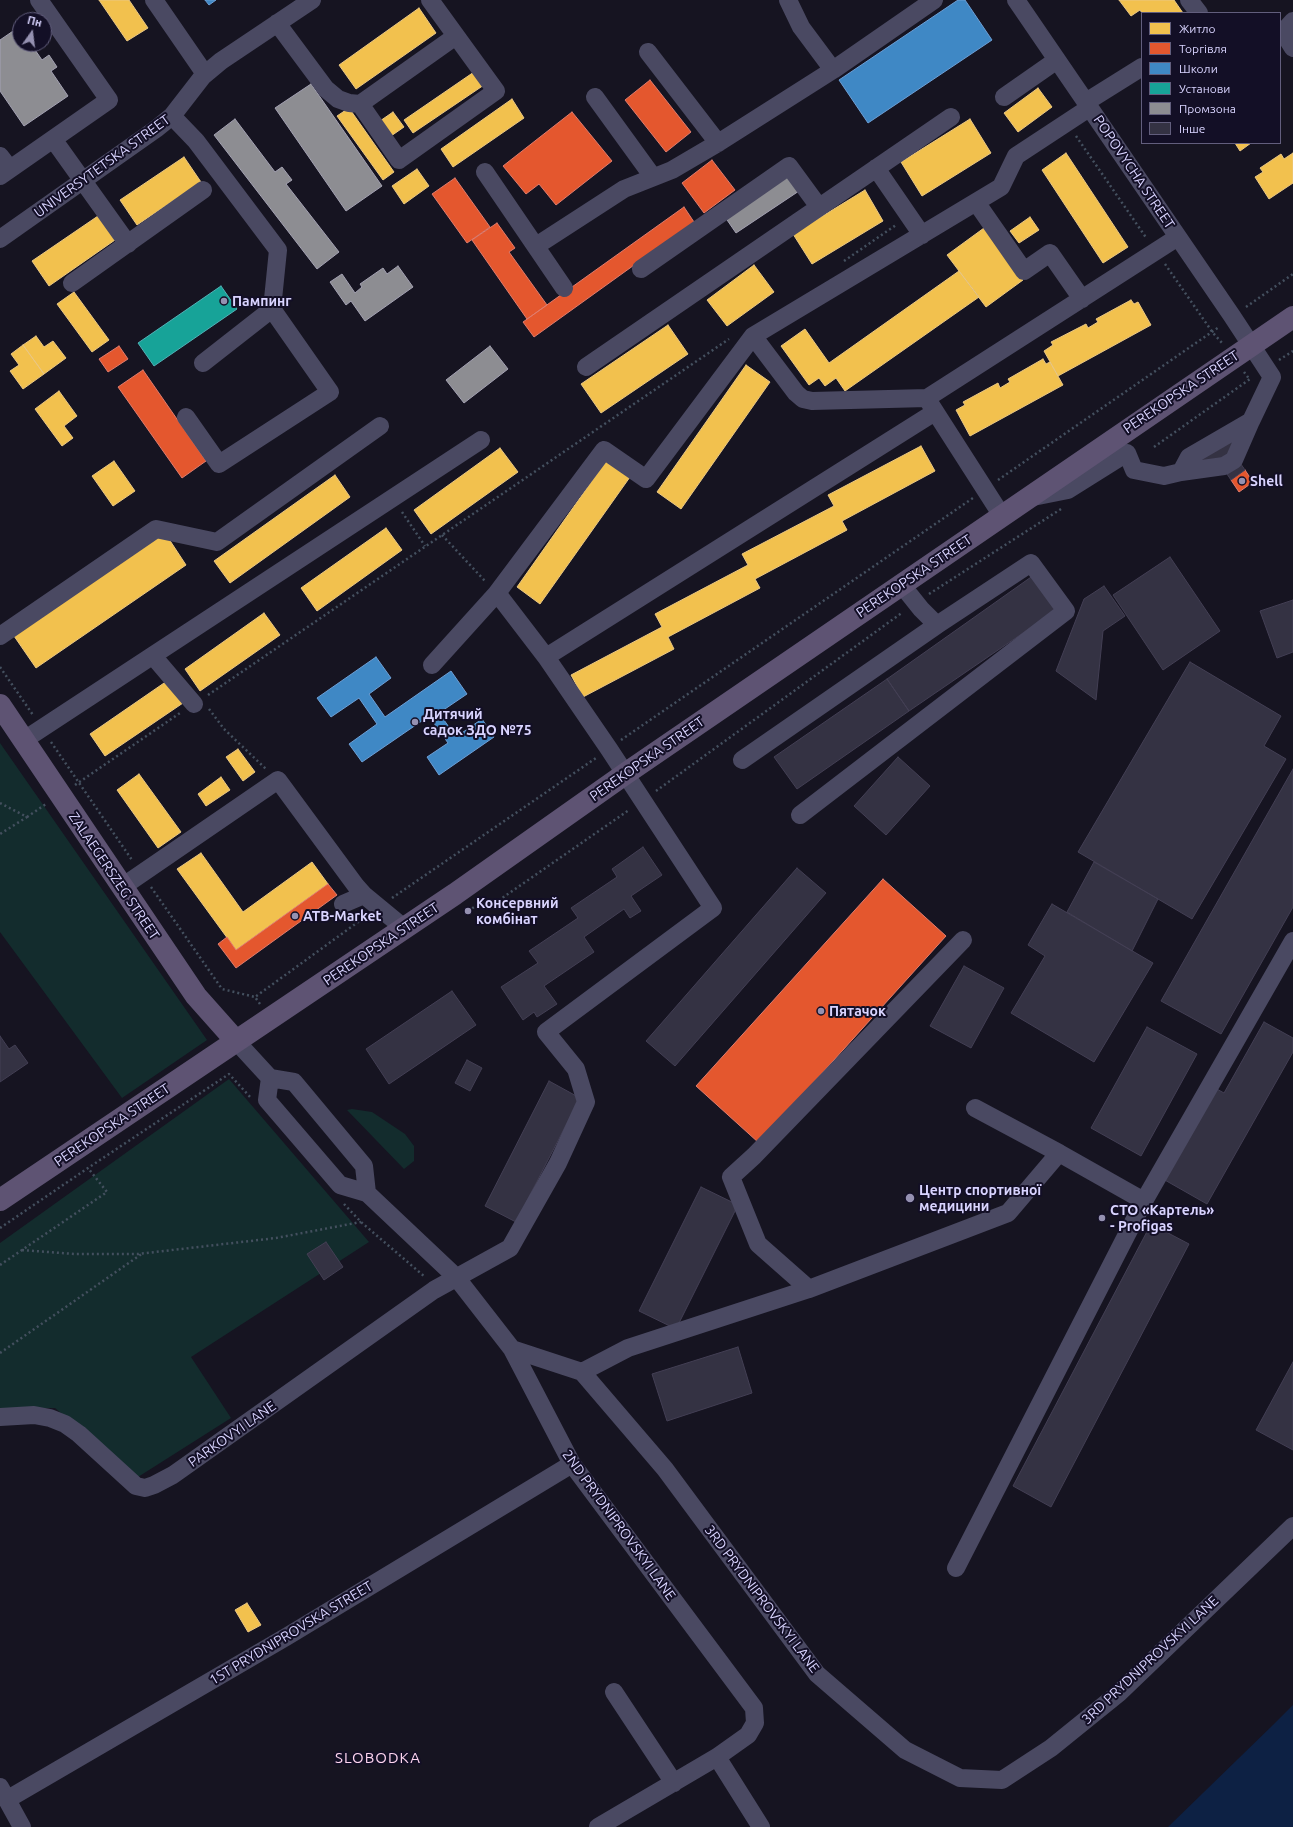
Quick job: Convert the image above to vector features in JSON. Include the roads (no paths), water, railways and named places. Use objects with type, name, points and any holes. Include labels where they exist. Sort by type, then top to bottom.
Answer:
[{"type":"main road","name":"PEREKOPSKA STREET","points":[[0,1200],[404,928],[901,584],[1251,344],[1293,317]]},
{"type":"main road","name":"ZALAEGERSZEG STREET","points":[[0,706],[196,996],[236,1041]]},
{"type":"street","points":[[3,167],[53,139],[109,100],[39,0]]},
{"type":"street","points":[[154,0],[205,74]]},
{"type":"street","name":"UNIVERSYTETSKA STREET","points":[[0,239],[156,129],[172,116],[205,74],[221,61],[312,0]]},
{"type":"street","points":[[360,104],[398,160],[496,91],[430,0]]},
{"type":"street","points":[[788,0],[801,27],[833,70]]},
{"type":"street","points":[[536,246],[624,189],[672,170],[718,143],[833,70],[934,0]]},
{"type":"street","name":"POPOVYCHA STREET","points":[[1016,0],[1267,368],[1272,377],[1251,421]]},
{"type":"street","points":[[1189,0],[1198,12]]},
{"type":"street","points":[[277,23],[326,89],[338,99],[349,103],[360,104],[456,36]]},
{"type":"street","points":[[1285,29],[1293,48]]},
{"type":"street","points":[[648,52],[718,143]]},
{"type":"street","points":[[1004,97],[1057,60]]},
{"type":"street","points":[[432,664],[497,593],[604,450],[646,479],[753,336],[1001,187],[1016,156],[1067,123],[1088,105],[1141,68]]},
{"type":"street","points":[[595,97],[653,177]]},
{"type":"street","points":[[172,116],[196,141],[278,250],[272,309],[330,392],[219,464],[186,418]]},
{"type":"street","points":[[586,366],[951,117]]},
{"type":"street","points":[[53,139],[128,244]]},
{"type":"street","points":[[641,269],[789,166],[819,207]]},
{"type":"street","points":[[876,168],[922,235]]},
{"type":"street","points":[[485,172],[564,288]]},
{"type":"street","points":[[72,284],[203,190]]},
{"type":"street","points":[[976,202],[1024,271],[1050,253],[1082,299]]},
{"type":"street","points":[[546,657],[931,405],[1082,299],[1178,237]]},
{"type":"street","points":[[203,363],[272,309]]},
{"type":"street","points":[[753,336],[796,394],[803,399],[812,401],[931,405]]},
{"type":"street","points":[[931,405],[1002,516]]},
{"type":"street","points":[[1027,498],[1068,490],[1127,453],[1134,470],[1164,476],[1224,466],[1234,460],[1251,421]]},
{"type":"street","points":[[1182,472],[1189,457],[1251,421]]},
{"type":"street","points":[[0,636],[156,529],[217,542],[380,426]]},
{"type":"street","points":[[24,740],[481,440]]},
{"type":"street","points":[[742,760],[937,625],[1031,563],[1066,612],[800,815]]},
{"type":"street","points":[[901,584],[937,625]]},
{"type":"street","points":[[497,593],[546,657],[625,774]]},
{"type":"street","points":[[153,656],[198,701]]},
{"type":"street","name":"PARKOVYI LANE","points":[[0,1417],[34,1414],[50,1418],[64,1424],[88,1442],[127,1480],[136,1486],[145,1488],[173,1476],[434,1290],[510,1248],[558,1163],[586,1102],[576,1069],[546,1032],[713,908],[625,774]]},
{"type":"street","points":[[122,887],[278,780],[364,895],[404,928]]},
{"type":"street","points":[[343,904],[364,895]]},
{"type":"street","points":[[809,1290],[758,1244],[730,1176],[754,1156],[963,940]]},
{"type":"street","points":[[956,1568],[1144,1201],[1293,941]]},
{"type":"street","points":[[236,1041],[270,1078],[294,1082],[364,1166],[367,1193]]},
{"type":"street","name":"2ND PRYDNIPROVSKYI LANE","points":[[270,1078],[267,1100],[340,1185],[367,1193],[456,1277],[512,1349],[572,1464],[754,1708],[755,1723],[748,1734],[717,1758]]},
{"type":"street","points":[[975,1108],[1144,1201]]},
{"type":"street","points":[[512,1349],[582,1372],[628,1348],[809,1290],[1008,1213],[1059,1153]]},
{"type":"street","name":"3RD PRYDNIPROVSKYI LANE","points":[[582,1372],[665,1469],[817,1674],[905,1750],[960,1778],[1002,1780],[1051,1748],[1119,1693],[1293,1526]]},
{"type":"street","name":"1ST PRYDNIPROVSKA STREET","points":[[4,1793],[286,1637],[572,1464]]},
{"type":"street","points":[[614,1692],[674,1783]]},
{"type":"street","points":[[598,1827],[717,1758],[761,1827]]},
{"type":"street","points":[[4,1793],[22,1827]]},
{"type":"water","points":[[1293,1705],[1293,1827],[1168,1827],[1274,1724]]},
{"type":"place","name":"Пампинг","points":[[224,301]]},
{"type":"place","name":"Shell","points":[[1242,481]]},
{"type":"place","name":"Дитячий садок ЗДО №75","points":[[415,722]]},
{"type":"place","name":"Консервний комбінат","points":[[468,911]]},
{"type":"place","name":"ATB-Market","points":[[295,916]]},
{"type":"place","name":"Пятачок","points":[[821,1011]]},
{"type":"place","name":"Центр спортивної медицини","points":[[910,1198]]},
{"type":"place","name":"СТО «Картель» - Profigas","points":[[1102,1218]]},
{"type":"district","name":"SLOBODKA","points":[[378,1758]]}]
